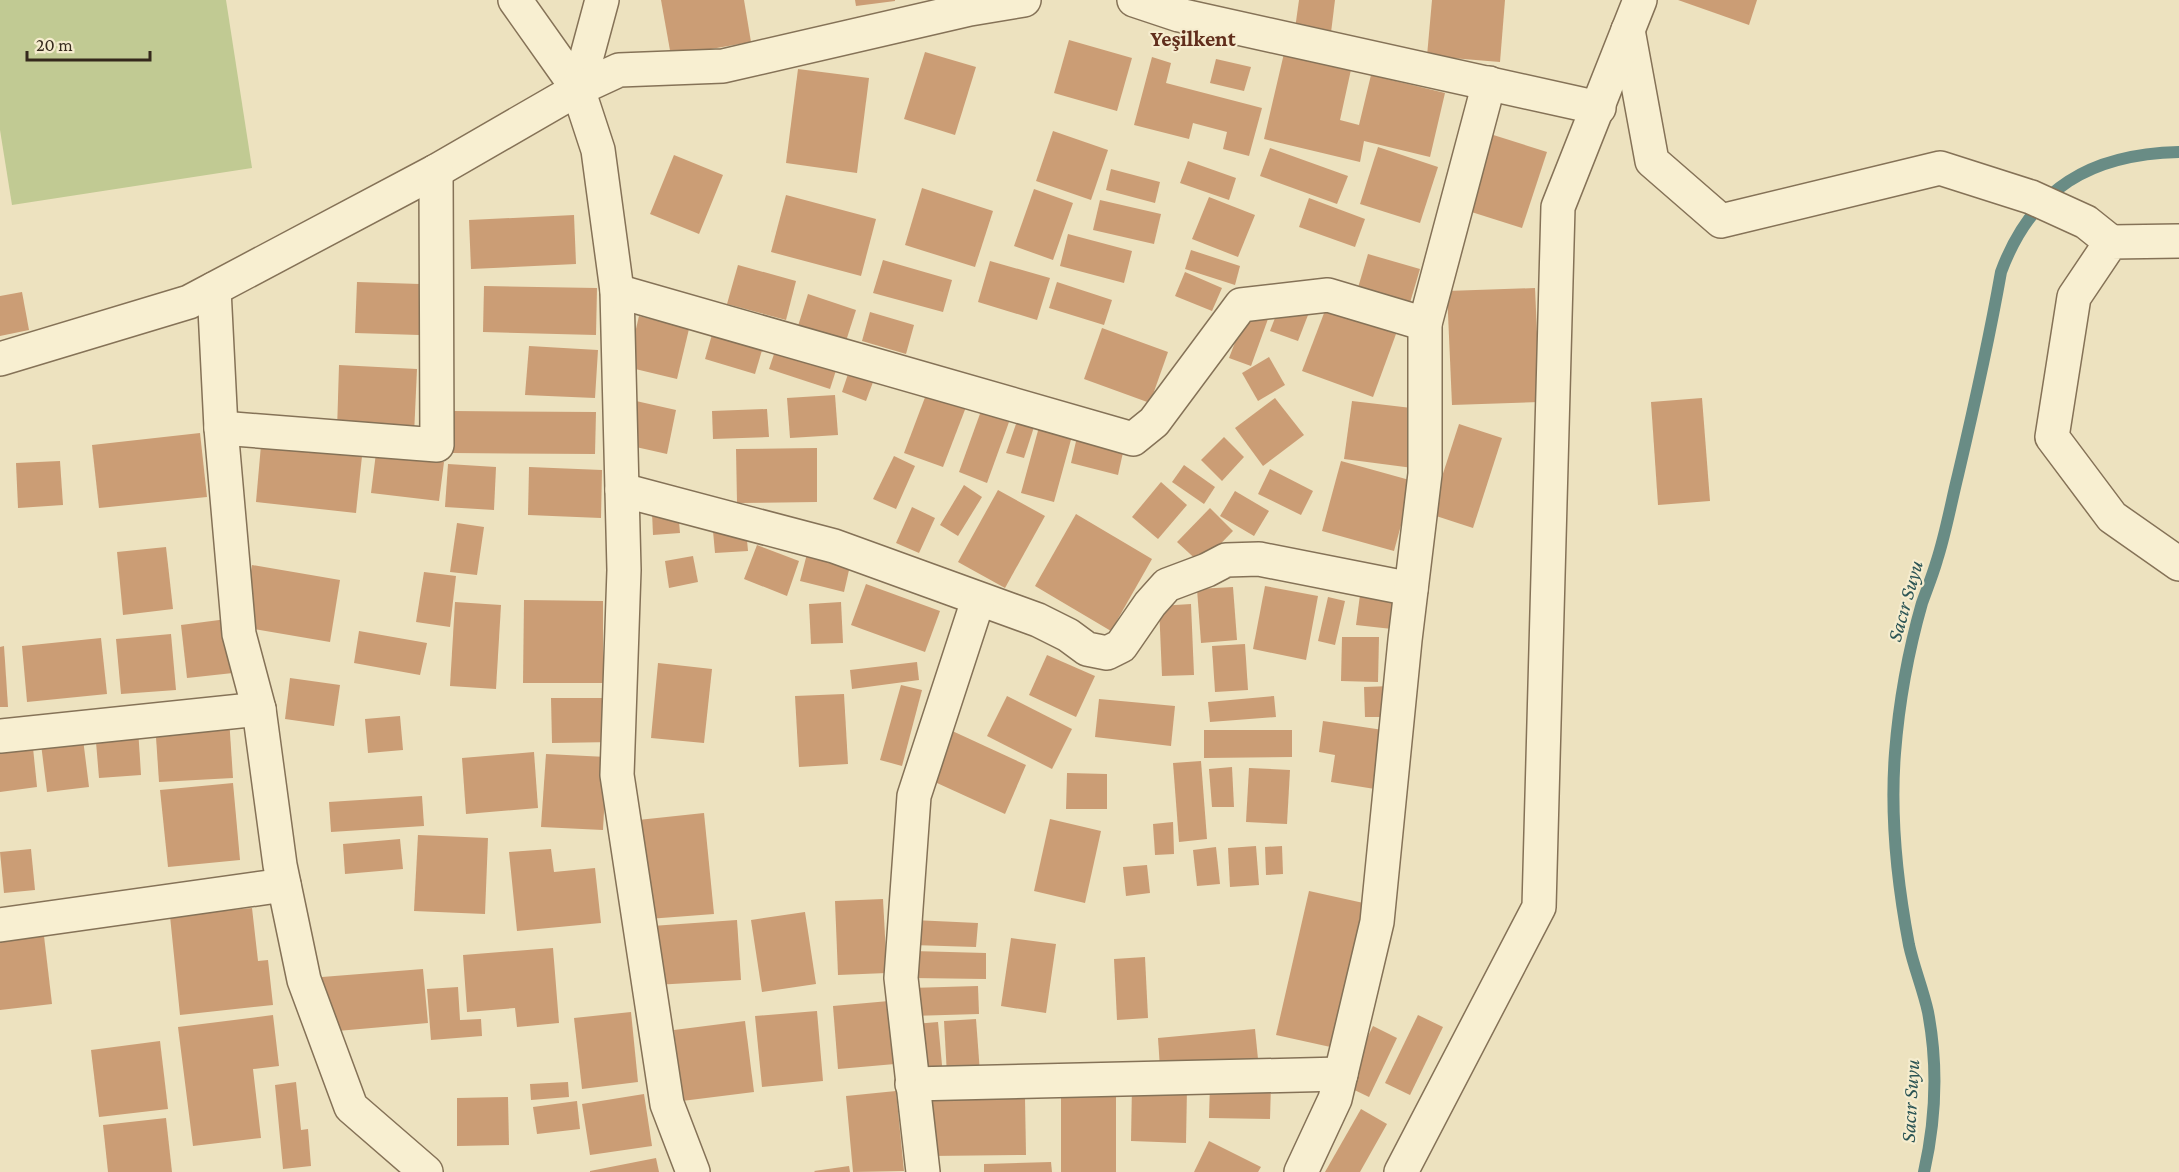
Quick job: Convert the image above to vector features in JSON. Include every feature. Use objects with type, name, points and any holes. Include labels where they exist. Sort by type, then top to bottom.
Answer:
[{"type":"street","points":[[514,0],[578,89],[598,150],[616,291],[624,570],[617,775],[667,1104],[693,1172]]},
{"type":"street","points":[[578,89],[603,0]]},
{"type":"street","points":[[0,359],[189,302],[436,171],[578,89],[619,70],[723,66],[922,10],[970,9],[1024,0]]},
{"type":"street","points":[[1134,0],[1179,15],[1599,108]]},
{"type":"street","points":[[1401,1172],[1539,908],[1558,207],[1634,15]]},
{"type":"street","points":[[1634,15],[1652,161],[1721,221],[1940,168],[2031,197],[2099,232],[2179,241]]},
{"type":"street","points":[[1301,1172],[1335,1099],[1377,922],[1425,474],[1425,324],[1488,83]]},
{"type":"street","points":[[221,428],[437,445],[436,171]]},
{"type":"street","points":[[2099,232],[2074,297],[2052,437],[2112,517],[2179,564]]},
{"type":"street","points":[[214,289],[221,428],[239,634],[259,709],[284,885],[304,980],[351,1107],[426,1172]]},
{"type":"street","points":[[616,291],[1133,439],[1154,422],[1241,305],[1328,295],[1425,324]]},
{"type":"street","points":[[622,490],[834,546],[1038,620],[1068,635],[1087,649],[1107,653],[1121,646],[1150,604],[1167,585],[1226,560],[1259,559],[1411,589]]},
{"type":"street","points":[[923,1172],[901,978],[914,796],[978,600]]},
{"type":"street","points":[[0,736],[259,709]]},
{"type":"street","points":[[0,925],[284,885]]},
{"type":"street","points":[[912,1084],[1341,1074]]},
{"type":"green space","points":[[0,0],[226,0],[252,168],[12,205],[0,130]]},
{"type":"building","points":[[661,0],[744,0],[751,42],[671,56]]},
{"type":"building","points":[[855,0],[895,0],[895,1],[856,6]]},
{"type":"building","points":[[1299,0],[1335,0],[1330,41],[1294,36]]},
{"type":"building","points":[[1432,0],[1505,0],[1500,62],[1427,56]]},
{"type":"building","points":[[1678,0],[1757,0],[1749,25]]},
{"type":"building","points":[[1069,40],[1132,58],[1117,111],[1054,93]]},
{"type":"building","points":[[1285,49],[1352,65],[1340,120],[1359,125],[1371,75],[1445,93],[1430,157],[1364,141],[1360,162],[1264,139]]},
{"type":"building","points":[[925,52],[976,67],[955,135],[904,119]]},
{"type":"building","points":[[1152,57],[1171,63],[1166,83],[1262,108],[1249,156],[1223,149],[1227,132],[1193,123],[1189,139],[1134,125]]},
{"type":"building","points":[[1216,59],[1251,67],[1244,91],[1210,83]]},
{"type":"building","points":[[798,69],[869,78],[857,173],[786,163]]},
{"type":"building","points":[[1053,131],[1108,150],[1091,200],[1036,181]]},
{"type":"building","points":[[1487,133],[1547,152],[1522,228],[1462,209]]},
{"type":"building","points":[[1378,147],[1438,167],[1420,223],[1360,204]]},
{"type":"building","points":[[1270,148],[1348,176],[1337,204],[1260,176]]},
{"type":"building","points":[[674,155],[723,175],[699,234],[650,214]]},
{"type":"building","points":[[1188,161],[1236,178],[1229,200],[1180,183]]},
{"type":"building","points":[[1111,169],[1160,182],[1155,203],[1106,190]]},
{"type":"building","points":[[922,188],[993,211],[975,267],[905,245]]},
{"type":"building","points":[[1034,189],[1073,203],[1053,260],[1014,246]]},
{"type":"building","points":[[786,195],[876,219],[861,276],[771,252]]},
{"type":"building","points":[[1209,197],[1255,215],[1238,257],[1192,239]]},
{"type":"building","points":[[1309,198],[1365,219],[1355,247],[1299,227]]},
{"type":"building","points":[[1100,200],[1161,214],[1154,244],[1093,230]]},
{"type":"building","points":[[574,215],[576,264],[471,269],[469,220]]},
{"type":"building","points":[[1068,234],[1132,251],[1124,283],[1060,266]]},
{"type":"building","points":[[1191,250],[1240,266],[1235,285],[1185,269]]},
{"type":"building","points":[[1368,254],[1420,269],[1409,306],[1357,291]]},
{"type":"building","points":[[883,260],[952,280],[943,312],[873,293]]},
{"type":"building","points":[[990,261],[1050,278],[1037,320],[978,302]]},
{"type":"building","points":[[738,265],[796,281],[786,320],[727,304]]},
{"type":"building","points":[[1185,272],[1222,288],[1212,311],[1175,296]]},
{"type":"building","points":[[357,282],[420,284],[419,335],[355,333]]},
{"type":"building","points":[[1057,282],[1112,300],[1104,325],[1049,308]]},
{"type":"building","points":[[484,286],[597,288],[596,335],[483,332]]},
{"type":"building","points":[[1535,288],[1540,402],[1452,405],[1447,291]]},
{"type":"building","points":[[22,292],[29,330],[0,336],[0,296]]},
{"type":"building","points":[[808,294],[856,310],[846,341],[798,326]]},
{"type":"building","points":[[1280,305],[1308,315],[1298,341],[1270,331]]},
{"type":"building","points":[[1326,308],[1396,334],[1373,397],[1302,371]]},
{"type":"building","points":[[1247,311],[1268,319],[1251,366],[1229,358]]},
{"type":"building","points":[[870,312],[914,325],[906,354],[862,341]]},
{"type":"building","points":[[639,316],[689,329],[677,379],[627,367]]},
{"type":"building","points":[[715,324],[765,340],[755,374],[705,359]]},
{"type":"building","points":[[1102,328],[1168,352],[1150,403],[1084,379]]},
{"type":"building","points":[[779,339],[840,358],[830,389],[769,369]]},
{"type":"building","points":[[529,346],[598,350],[595,398],[525,395]]},
{"type":"building","points":[[1269,357],[1285,385],[1258,401],[1242,373]]},
{"type":"building","points":[[339,365],[417,369],[414,435],[337,431]]},
{"type":"building","points":[[851,365],[876,374],[866,401],[842,392]]},
{"type":"building","points":[[927,392],[966,407],[943,467],[904,453]]},
{"type":"building","points":[[835,395],[838,435],[790,438],[787,398]]},
{"type":"building","points":[[1275,398],[1304,435],[1263,466],[1235,428]]},
{"type":"building","points":[[1702,398],[1710,501],[1658,505],[1651,402]]},
{"type":"building","points":[[636,401],[676,410],[667,454],[627,445]]},
{"type":"building","points":[[1352,401],[1420,409],[1413,468],[1344,459]]},
{"type":"building","points":[[767,409],[769,437],[713,439],[712,411]]},
{"type":"building","points":[[452,411],[596,412],[595,454],[452,453]]},
{"type":"building","points":[[981,411],[1009,422],[987,483],[959,472]]},
{"type":"building","points":[[1017,421],[1034,427],[1024,458],[1006,453]]},
{"type":"building","points":[[1459,424],[1502,438],[1473,528],[1430,514]]},
{"type":"building","points":[[1039,427],[1072,436],[1054,502],[1021,493]]},
{"type":"building","points":[[200,433],[207,497],[99,508],[92,445]]},
{"type":"building","points":[[1077,437],[1124,448],[1118,475],[1071,463]]},
{"type":"building","points":[[1224,437],[1244,457],[1222,481],[1201,460]]},
{"type":"building","points":[[261,445],[362,456],[356,513],[256,502]]},
{"type":"building","points":[[817,448],[817,502],[737,503],[736,449]]},
{"type":"building","points":[[376,453],[444,462],[439,501],[371,493]]},
{"type":"building","points":[[894,456],[915,466],[896,509],[873,499]]},
{"type":"building","points":[[60,461],[63,505],[18,508],[16,463]]},
{"type":"building","points":[[1341,461],[1413,481],[1394,551],[1322,531]]},
{"type":"building","points":[[448,464],[496,467],[494,510],[445,507]]},
{"type":"building","points":[[1184,465],[1215,487],[1204,504],[1172,482]]},
{"type":"building","points":[[529,467],[602,470],[601,518],[528,515]]},
{"type":"building","points":[[1270,469],[1313,491],[1301,515],[1258,494]]},
{"type":"building","points":[[1161,482],[1187,505],[1158,539],[1132,517]]},
{"type":"building","points":[[964,485],[982,497],[958,536],[940,525]]},
{"type":"building","points":[[998,490],[1045,516],[1005,588],[958,562]]},
{"type":"building","points":[[1235,491],[1269,511],[1254,536],[1220,516]]},
{"type":"building","points":[[912,507],[935,518],[919,553],[896,543]]},
{"type":"building","points":[[1210,508],[1233,531],[1201,564],[1177,542]]},
{"type":"building","points":[[678,510],[680,533],[653,535],[652,512]]},
{"type":"building","points":[[1076,514],[1152,559],[1111,631],[1035,586]]},
{"type":"building","points":[[457,523],[484,527],[477,575],[450,572]]},
{"type":"building","points":[[746,529],[748,551],[715,553],[713,531]]},
{"type":"building","points":[[757,545],[799,561],[787,596],[744,579]]},
{"type":"building","points":[[809,546],[852,557],[844,592],[800,581]]},
{"type":"building","points":[[166,547],[173,609],[123,615],[117,552]]},
{"type":"building","points":[[693,556],[698,582],[669,588],[665,561]]},
{"type":"building","points":[[252,565],[340,580],[330,642],[243,627]]},
{"type":"building","points":[[424,572],[456,576],[450,627],[416,622]]},
{"type":"building","points":[[866,584],[940,611],[925,652],[851,625]]},
{"type":"building","points":[[1265,586],[1318,596],[1306,660],[1253,649]]},
{"type":"building","points":[[1233,587],[1237,640],[1201,643],[1197,589]]},
{"type":"building","points":[[1360,595],[1396,599],[1392,629],[1356,625]]},
{"type":"building","points":[[1328,597],[1345,601],[1335,645],[1318,641]]},
{"type":"building","points":[[524,600],[603,601],[603,683],[523,683]]},
{"type":"building","points":[[455,602],[501,605],[496,689],[450,686]]},
{"type":"building","points":[[841,602],[843,643],[811,644],[809,604]]},
{"type":"building","points":[[1191,604],[1194,675],[1162,676],[1159,606]]},
{"type":"building","points":[[227,619],[233,673],[187,678],[181,625]]},
{"type":"building","points":[[359,631],[427,643],[420,675],[354,663]]},
{"type":"building","points":[[171,634],[176,690],[121,694],[116,639]]},
{"type":"building","points":[[1342,637],[1379,637],[1378,682],[1341,681]]},
{"type":"building","points":[[101,638],[107,694],[27,702],[22,646]]},
{"type":"building","points":[[1245,644],[1248,690],[1215,692],[1212,646]]},
{"type":"building","points":[[4,646],[8,707],[0,707],[0,647]]},
{"type":"building","points":[[1047,655],[1095,676],[1076,717],[1029,695]]},
{"type":"building","points":[[917,662],[919,680],[852,689],[850,670]]},
{"type":"building","points":[[658,663],[712,669],[704,743],[651,738]]},
{"type":"building","points":[[290,678],[340,685],[334,726],[285,719]]},
{"type":"building","points":[[901,685],[922,690],[902,766],[880,760]]},
{"type":"building","points":[[1392,686],[1393,717],[1365,717],[1364,687]]},
{"type":"building","points":[[844,694],[848,764],[799,767],[795,696]]},
{"type":"building","points":[[1007,696],[1072,729],[1052,769],[987,736]]},
{"type":"building","points":[[1274,696],[1276,717],[1210,722],[1208,702]]},
{"type":"building","points":[[551,698],[614,698],[614,742],[552,743]]},
{"type":"building","points":[[1099,699],[1175,706],[1171,746],[1095,737]]},
{"type":"building","points":[[400,716],[403,750],[368,753],[365,719]]},
{"type":"building","points":[[229,718],[233,778],[159,782],[155,722]]},
{"type":"building","points":[[1323,721],[1383,730],[1375,789],[1331,782],[1335,755],[1319,752]]},
{"type":"building","points":[[138,728],[141,775],[99,778],[95,730]]},
{"type":"building","points":[[948,729],[1026,765],[1005,814],[926,778]]},
{"type":"building","points":[[1204,730],[1292,730],[1292,757],[1204,758]]},
{"type":"building","points":[[82,731],[89,787],[47,792],[40,736]]},
{"type":"building","points":[[32,738],[37,787],[0,792],[0,742]]},
{"type":"building","points":[[534,752],[538,808],[466,814],[462,758]]},
{"type":"building","points":[[546,754],[607,757],[603,830],[541,827]]},
{"type":"building","points":[[1201,761],[1207,839],[1179,842],[1173,763]]},
{"type":"building","points":[[1232,767],[1234,807],[1212,807],[1209,769]]},
{"type":"building","points":[[1249,768],[1290,770],[1287,824],[1246,822]]},
{"type":"building","points":[[1067,773],[1107,774],[1107,809],[1066,809]]},
{"type":"building","points":[[233,783],[240,860],[168,867],[160,790]]},
{"type":"building","points":[[422,796],[424,826],[331,832],[329,802]]},
{"type":"building","points":[[704,813],[714,914],[648,919],[638,820]]},
{"type":"building","points":[[1050,819],[1101,831],[1085,903],[1034,891]]},
{"type":"building","points":[[1173,822],[1174,854],[1155,855],[1153,824]]},
{"type":"building","points":[[418,835],[488,838],[485,914],[414,911]]},
{"type":"building","points":[[400,839],[403,869],[345,874],[343,844]]},
{"type":"building","points":[[1256,846],[1259,885],[1230,887],[1228,848]]},
{"type":"building","points":[[1282,846],[1283,874],[1266,875],[1265,847]]},
{"type":"building","points":[[1216,847],[1220,884],[1197,886],[1193,850]]},
{"type":"building","points":[[31,849],[35,890],[4,893],[0,852]]},
{"type":"building","points":[[551,849],[554,872],[595,868],[601,923],[517,931],[509,852]]},
{"type":"building","points":[[1147,865],[1150,893],[1126,896],[1123,867]]},
{"type":"building","points":[[1309,891],[1368,904],[1335,1048],[1276,1035]]},
{"type":"building","points":[[883,899],[887,973],[838,975],[835,901]]},
{"type":"building","points":[[252,908],[258,961],[268,960],[273,1005],[180,1015],[170,916]]},
{"type":"building","points":[[805,912],[816,984],[762,992],[751,920]]},
{"type":"building","points":[[737,920],[741,980],[655,985],[652,926]]},
{"type":"building","points":[[913,920],[978,923],[976,947],[912,945]]},
{"type":"building","points":[[44,936],[52,1004],[0,1010],[0,942]]},
{"type":"building","points":[[1011,938],[1056,944],[1046,1013],[1001,1006]]},
{"type":"building","points":[[553,948],[559,1023],[517,1027],[515,1008],[467,1012],[463,955]]},
{"type":"building","points":[[913,951],[986,953],[986,979],[913,978]]},
{"type":"building","points":[[1145,957],[1148,1018],[1117,1020],[1114,959]]},
{"type":"building","points":[[423,969],[428,1023],[326,1032],[322,977]]},
{"type":"building","points":[[978,986],[979,1014],[911,1016],[910,988]]},
{"type":"building","points":[[458,987],[460,1020],[481,1019],[482,1036],[431,1040],[427,989]]},
{"type":"building","points":[[889,1001],[895,1064],[838,1069],[833,1006]]},
{"type":"building","points":[[817,1011],[823,1081],[762,1087],[755,1016]]},
{"type":"building","points":[[631,1012],[638,1082],[582,1089],[574,1018]]},
{"type":"building","points":[[273,1015],[279,1066],[253,1069],[261,1138],[193,1146],[178,1027]]},
{"type":"building","points":[[1418,1015],[1443,1027],[1410,1095],[1385,1083]]},
{"type":"building","points":[[976,1019],[980,1073],[947,1075],[944,1021]]},
{"type":"building","points":[[745,1021],[754,1092],[682,1101],[674,1030]]},
{"type":"building","points":[[938,1022],[943,1076],[919,1078],[914,1024]]},
{"type":"building","points":[[1373,1026],[1397,1038],[1369,1097],[1344,1085]]},
{"type":"building","points":[[1255,1029],[1258,1059],[1160,1068],[1158,1038]]},
{"type":"building","points":[[160,1041],[168,1109],[99,1117],[91,1050]]},
{"type":"building","points":[[296,1082],[301,1130],[308,1129],[311,1166],[283,1169],[275,1085]]},
{"type":"building","points":[[568,1082],[569,1097],[531,1100],[530,1084]]},
{"type":"building","points":[[1210,1083],[1271,1084],[1270,1119],[1209,1118]]},
{"type":"building","points":[[1132,1085],[1187,1087],[1186,1143],[1131,1141]]},
{"type":"building","points":[[1061,1088],[1116,1088],[1116,1172],[1061,1172]]},
{"type":"building","points":[[896,1091],[904,1171],[853,1172],[846,1096]]},
{"type":"building","points":[[644,1094],[652,1146],[590,1155],[582,1104]]},
{"type":"building","points":[[508,1097],[509,1145],[457,1146],[457,1098]]},
{"type":"building","points":[[929,1098],[1025,1098],[1026,1155],[930,1156]]},
{"type":"building","points":[[577,1101],[580,1129],[537,1134],[533,1107]]},
{"type":"building","points":[[1361,1109],[1387,1124],[1360,1172],[1325,1172]]},
{"type":"building","points":[[166,1118],[172,1172],[108,1172],[103,1125]]},
{"type":"building","points":[[1209,1141],[1261,1167],[1258,1172],[1194,1172]]},
{"type":"building","points":[[656,1158],[659,1172],[590,1172],[590,1171]]},
{"type":"building","points":[[1051,1162],[1052,1172],[984,1172],[984,1164]]},
{"type":"building","points":[[849,1166],[850,1172],[814,1171]]},
{"type":"waterway","name":"Sacır Suyu","points":[[1924,1172],[1933,1112],[1933,1052],[1928,1012],[1909,945],[1901,897],[1894,825],[1895,753],[1912,640],[1946,528],[1981,374],[2001,272],[2014,243],[2030,218],[2048,198],[2069,181],[2092,169],[2118,160],[2147,154],[2179,152]]},
{"type":"district","name":"Yeşilkent","points":[[1193,38]]}]
